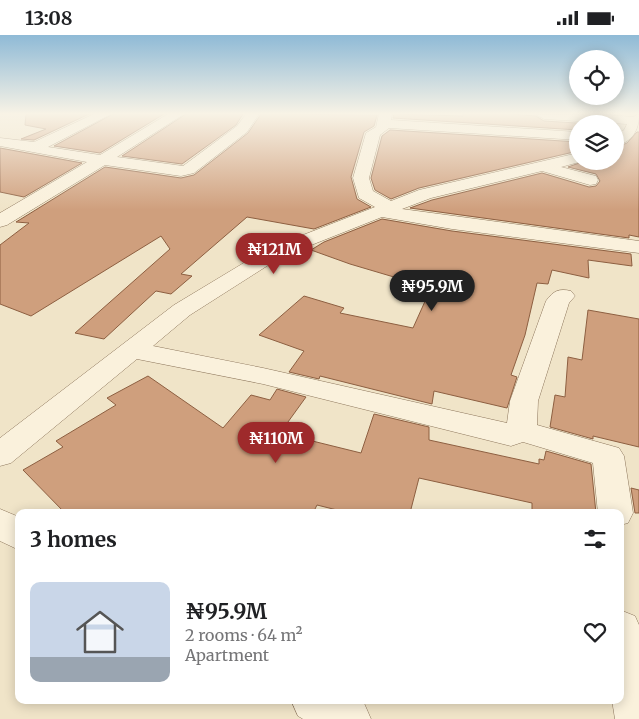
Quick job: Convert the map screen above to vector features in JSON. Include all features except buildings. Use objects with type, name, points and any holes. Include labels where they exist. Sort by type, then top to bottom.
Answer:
[{"type":"street","points":[[28,146],[36,147],[43,151],[174,171],[188,170],[220,146]]},
{"type":"street","points":[[0,221],[127,146]]},
{"type":"street","points":[[370,146],[361,179],[365,194],[384,209],[452,223],[639,247]]},
{"type":"street","points":[[3,449],[182,310],[274,253],[425,194],[569,160]]},
{"type":"street","points":[[544,167],[590,181]]},
{"type":"street","points":[[521,431],[524,401],[558,301],[563,295]]},
{"type":"street","points":[[132,350],[263,377],[484,430],[512,435],[521,431],[608,456],[615,509]]},
{"type":"street","points":[[0,523],[15,532]]},
{"type":"street","points":[[624,649],[638,719]]},
{"type":"street","points":[[321,704],[348,719]]}]
